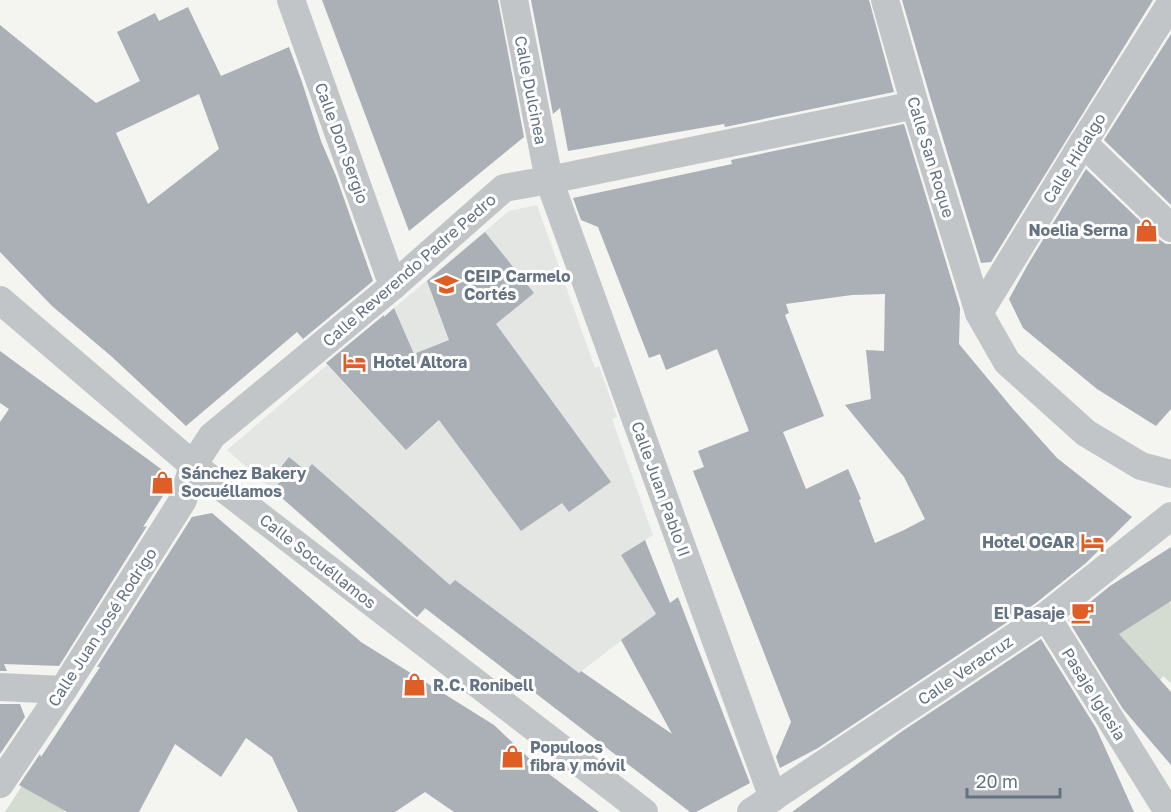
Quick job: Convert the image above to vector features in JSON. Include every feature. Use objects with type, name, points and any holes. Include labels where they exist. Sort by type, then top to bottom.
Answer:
[{"type":"street","name":"Calle Don Sergio","points":[[291,0],[393,286]]},
{"type":"street","name":"Calle Dulcinea","points":[[514,0],[549,180]]},
{"type":"street","name":"Calle San Roque","points":[[885,0],[979,313],[1007,362],[1086,433],[1141,465],[1171,474]]},
{"type":"street","name":"Calle Hidalgo","points":[[979,313],[1171,3]]},
{"type":"street","name":"Calle Reverendo Padre Pedro","points":[[194,465],[212,436],[393,286],[504,188],[915,105]]},
{"type":"street","points":[[1083,143],[1171,228]]},
{"type":"street","name":"Calle Juan Pablo II","points":[[549,180],[762,805]]},
{"type":"street","name":"Calle Socuéllamos","points":[[0,300],[194,465],[644,812]]},
{"type":"street","name":"Calle Juan José Rodrigo","points":[[0,784],[63,690],[183,500],[194,465]]},
{"type":"street","name":"Calle Veracruz","points":[[762,805],[1046,616],[1171,516]]},
{"type":"street","name":"Pasaje Iglesia","points":[[1046,616],[1163,801]]},
{"type":"street","points":[[0,687],[63,690]]},
{"type":"shaded area","points":[[537,205],[595,368],[599,366],[617,417],[612,419],[653,535],[621,555],[656,614],[579,673],[547,702],[426,609],[417,617],[227,450],[327,365],[406,450],[439,421],[417,391],[361,336],[509,211]]},
{"type":"shaded area","points":[[1164,595],[1171,604],[1171,683],[1163,676],[1160,680],[1119,634]]},
{"type":"shaded area","points":[[22,786],[64,810],[64,812],[5,812]]},
{"type":"building","points":[[322,0],[498,0],[524,137],[409,231]]},
{"type":"building","points":[[531,0],[869,0],[894,92],[725,127],[724,124],[568,151],[560,108],[553,114]]},
{"type":"building","points":[[902,0],[1153,0],[991,262],[981,263]]},
{"type":"building","points":[[188,7],[221,76],[289,47],[373,281],[303,339],[297,332],[186,426],[111,356],[52,306],[0,252],[0,25],[96,103],[140,81],[117,32],[155,13],[159,21]],"holes":[[[199,94],[219,149],[148,204],[116,133]]]},
{"type":"building","points":[[1171,34],[1171,205],[1104,140]]},
{"type":"building","points":[[904,124],[960,308],[959,344],[1057,458],[1132,517],[1086,563],[1036,603],[818,748],[780,768],[776,757],[791,722],[693,471],[704,467],[698,451],[749,431],[717,349],[666,370],[660,354],[649,358],[598,227],[581,220],[573,198],[732,164],[731,160]],"holes":[[[885,294],[884,351],[866,350],[871,399],[845,405],[904,477],[925,519],[875,543],[859,500],[861,499],[848,469],[806,489],[783,432],[824,416],[785,315],[789,313],[786,304],[852,295]]]},
{"type":"building","points":[[1086,169],[1160,240],[1171,244],[1171,409],[1156,426],[1097,389],[1023,328],[1009,299]]},
{"type":"building","points":[[485,232],[534,293],[496,324],[611,482],[569,512],[562,503],[521,531],[439,420],[406,450],[326,363],[394,308],[414,354],[449,340],[427,281]]},
{"type":"building","points":[[0,351],[172,477],[170,485],[143,527],[147,526],[59,666],[4,664],[7,671],[0,671],[0,422],[9,409],[0,403]]},
{"type":"building","points":[[289,457],[306,471],[312,464],[450,585],[455,580],[579,673],[581,671],[672,734],[621,640],[656,614],[621,555],[645,540],[670,603],[678,597],[750,783],[696,812],[690,812],[425,608],[417,617],[273,490],[280,482],[274,476]]},
{"type":"building","points":[[212,513],[361,642],[494,725],[532,761],[599,812],[454,812],[425,792],[395,812],[298,812],[272,757],[246,738],[221,777],[175,744],[139,812],[67,812],[19,785],[40,754],[41,757],[100,667],[97,667],[192,517]]},
{"type":"building","points":[[1171,547],[1171,601],[1119,634],[1171,692],[1171,765],[1123,709],[1068,620],[1110,586]]},
{"type":"building","points":[[1041,639],[1096,728],[1134,812],[792,812],[901,732]]},
{"type":"building","points":[[0,704],[20,704],[25,717],[0,754]]},
{"type":"place","name":"Noelia Serna","points":[[1146,230]]},
{"type":"place","name":"CEIP Carmelo Cortés","points":[[446,285]]},
{"type":"place","name":"Hotel Altora","points":[[355,362]]},
{"type":"place","name":"Sánchez Bakery Socuéllamos","points":[[163,482]]},
{"type":"place","name":"Hotel OGAR","points":[[1093,542]]},
{"type":"place","name":"El Pasaje","points":[[1083,613]]},
{"type":"place","name":"R.C. Ronibell","points":[[415,685]]},
{"type":"place","name":"Populoos fibra y móvil","points":[[512,756]]}]
